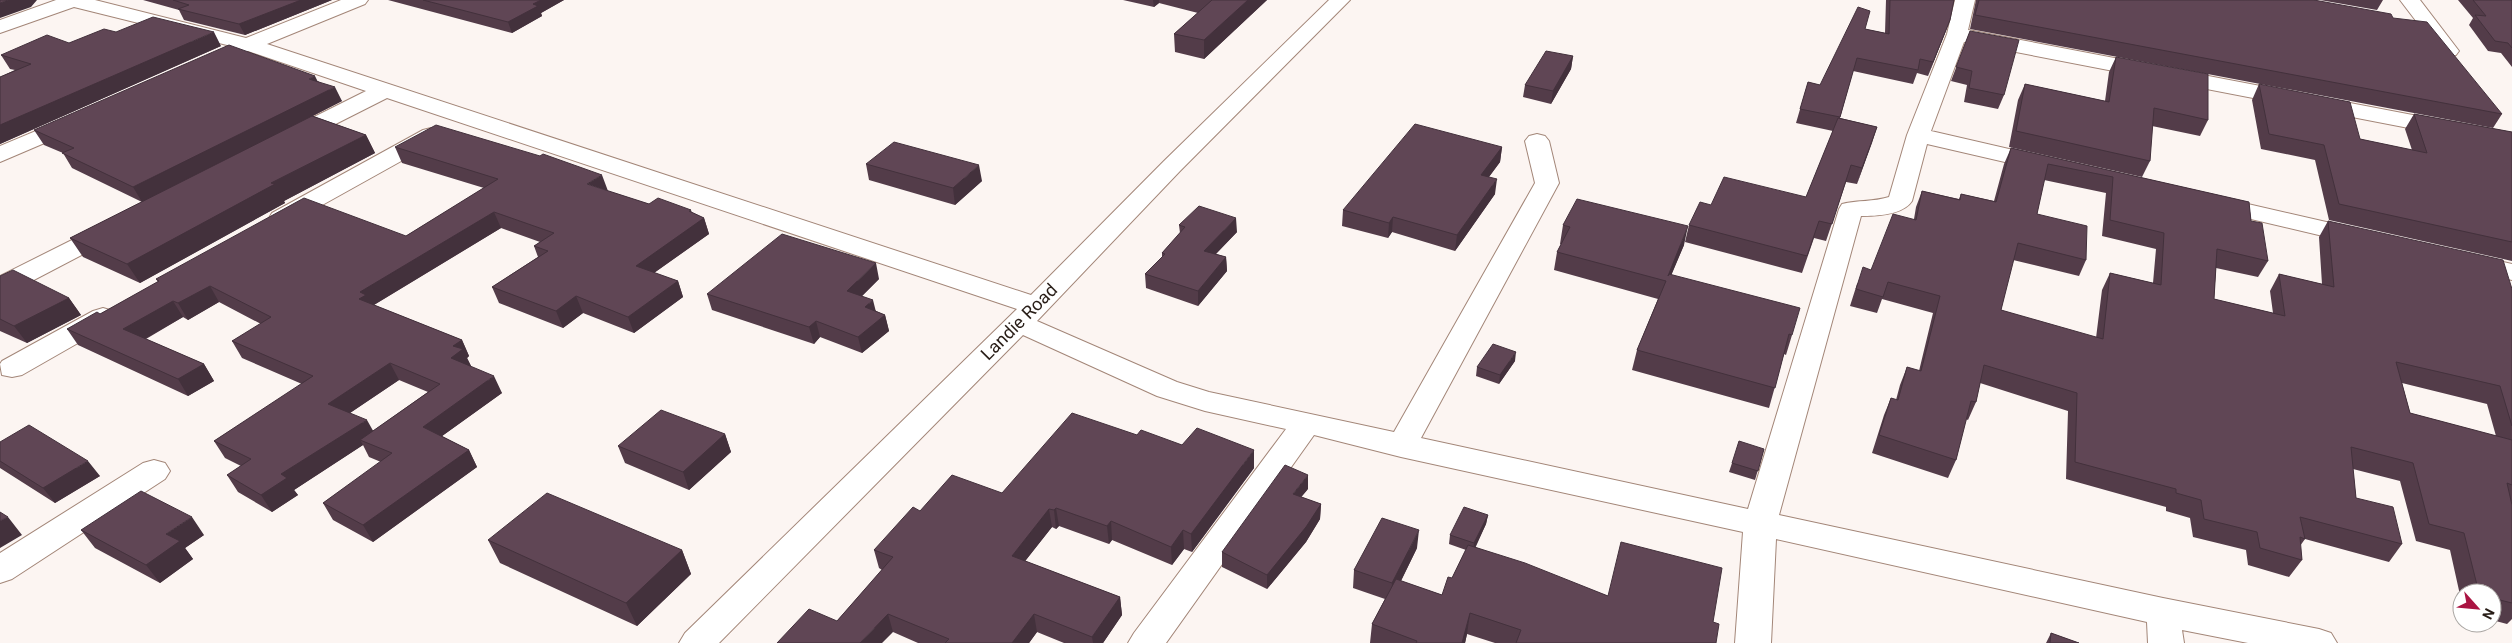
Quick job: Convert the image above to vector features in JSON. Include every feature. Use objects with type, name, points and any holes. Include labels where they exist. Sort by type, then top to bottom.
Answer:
[{"type":"street","points":[[0,28],[72,0],[247,44],[465,116],[1028,314],[1167,389],[1204,401],[1760,524],[2164,628],[2319,643]]},
{"type":"street","points":[[221,56],[358,0]]},
{"type":"street","name":"Landie Road","points":[[697,643],[1340,0]]},
{"type":"street","points":[[1753,643],[1760,524],[1851,209],[1878,209],[1900,201],[1918,135],[1957,34],[1965,0]]},
{"type":"street","points":[[2410,0],[2460,65]]},
{"type":"street","points":[[2402,23],[2431,28]]},
{"type":"street","points":[[1957,34],[2512,141]]},
{"type":"street","points":[[272,147],[386,89]]},
{"type":"street","points":[[0,155],[88,116]]},
{"type":"street","points":[[264,227],[465,116]]},
{"type":"street","points":[[1918,135],[2064,168]]},
{"type":"street","points":[[1401,446],[1547,183],[1537,141]]},
{"type":"street","points":[[2191,198],[2385,242]]},
{"type":"street","points":[[0,287],[132,219]]},
{"type":"street","points":[[2444,256],[2512,272]]},
{"type":"street","points":[[12,368],[125,305]]},
{"type":"street","points":[[1146,643],[1306,424]]},
{"type":"street","points":[[0,570],[154,471]]},
{"type":"building","points":[[173,0],[301,0],[239,24],[178,9],[189,5]]},
{"type":"building","points":[[423,0],[541,0],[533,4],[538,6],[508,22]]},
{"type":"building","points":[[1212,0],[1248,0],[1204,40],[1174,34]]},
{"type":"building","points":[[1890,0],[1954,0],[1950,20],[1933,62],[1920,59],[1918,70],[1857,58],[1840,117],[1800,109],[1808,82],[1820,85],[1858,7],[1870,11],[1865,29],[1889,34]]},
{"type":"building","points":[[1979,0],[2314,0],[2391,14],[2393,18],[2427,22],[2502,114],[1975,15]]},
{"type":"building","points":[[2473,0],[2512,0],[2512,48],[2508,43],[2495,41],[2475,15],[2486,16]]},
{"type":"building","points":[[153,17],[214,32],[0,125],[0,77],[31,64],[1,55],[47,35],[69,43],[104,29],[116,32]]},
{"type":"building","points":[[1970,31],[2019,40],[2004,95],[1969,88],[1972,71],[1956,67]]},
{"type":"building","points":[[229,45],[315,76],[309,79],[335,87],[133,187],[62,153],[74,148],[34,130]]},
{"type":"building","points":[[1546,51],[1573,56],[1553,91],[1525,85]]},
{"type":"building","points":[[2116,57],[2208,74],[2208,120],[2154,108],[2150,161],[2016,131],[2025,84],[2109,102]]},
{"type":"building","points":[[2259,84],[2350,102],[2360,139],[2427,153],[2414,114],[2512,132],[2512,242],[2339,204],[2324,145],[2269,134]]},
{"type":"building","points":[[312,116],[366,135],[271,183],[275,184],[127,264],[70,238]]},
{"type":"building","points":[[1838,118],[1877,127],[1862,168],[1851,165],[1832,224],[1819,221],[1807,256],[1689,225],[1700,202],[1711,205],[1724,177],[1806,197]]},
{"type":"building","points":[[1415,124],[1502,147],[1481,175],[1497,179],[1457,235],[1393,217],[1389,223],[1343,210]]},
{"type":"building","points":[[436,125],[540,156],[543,154],[602,175],[587,184],[649,204],[658,198],[691,210],[689,211],[704,218],[636,266],[678,281],[628,317],[576,296],[556,311],[492,287],[548,251],[534,246],[554,233],[494,212],[360,292],[366,295],[359,299],[462,340],[453,346],[463,349],[451,358],[494,376],[423,427],[469,450],[363,525],[323,503],[392,453],[360,440],[440,384],[390,363],[328,404],[367,420],[281,474],[287,478],[261,495],[227,475],[251,459],[214,441],[313,376],[232,341],[271,317],[210,286],[178,303],[173,301],[123,329],[204,364],[178,379],[67,329],[97,312],[100,314],[159,281],[156,279],[304,198],[406,236],[498,179],[395,147]]},
{"type":"building","points":[[894,142],[979,165],[953,188],[866,164]]},
{"type":"building","points":[[2011,148],[2249,202],[2251,221],[2262,223],[2268,261],[2217,249],[2214,299],[2285,316],[2279,274],[2334,287],[2328,221],[2503,260],[2512,289],[2512,426],[2500,386],[2396,362],[2410,413],[2512,440],[2512,485],[2507,483],[2512,505],[2512,603],[2502,600],[2502,583],[2476,583],[2464,533],[2429,524],[2413,463],[2351,447],[2356,498],[2393,507],[2402,544],[2300,517],[2305,539],[2300,537],[2302,560],[2260,548],[2257,532],[2204,519],[2201,500],[2176,493],[2176,489],[2075,462],[2077,393],[1984,365],[1976,402],[1971,401],[1956,460],[1879,435],[1891,398],[1898,400],[1907,367],[1921,371],[1940,296],[1888,282],[1883,297],[1856,289],[1863,267],[1871,270],[1893,214],[1916,220],[1922,191],[1960,200],[1961,194],[1996,202]],"holes":[[[2048,164],[2113,177],[2110,220],[2164,233],[2161,285],[2110,273],[2103,339],[2001,310],[2018,243],[2086,260],[2087,226],[2037,214]]]},
{"type":"building","points":[[1577,199],[1688,226],[1668,276],[1669,274],[1800,308],[1792,335],[1789,334],[1775,388],[1637,350],[1666,281],[1557,252],[1570,227],[1563,225]]},
{"type":"building","points":[[1199,206],[1236,218],[1204,251],[1226,257],[1198,291],[1145,274],[1165,254],[1162,253],[1185,227],[1179,225]]},
{"type":"building","points":[[782,234],[876,263],[847,291],[873,300],[865,307],[885,315],[858,337],[816,321],[809,327],[707,294]]},
{"type":"building","points":[[13,270],[69,298],[14,326],[0,319],[0,276]]},
{"type":"building","points":[[1493,344],[1516,352],[1500,375],[1477,367]]},
{"type":"building","points":[[661,410],[725,434],[683,472],[618,446]]},
{"type":"building","points":[[1072,413],[1137,435],[1141,430],[1182,445],[1197,428],[1254,450],[1191,534],[1183,530],[1171,547],[1111,521],[1107,526],[1056,508],[1054,510],[1049,509],[1012,556],[1120,597],[1092,637],[1034,614],[1012,643],[945,643],[949,639],[888,614],[860,643],[777,643],[809,609],[837,621],[893,557],[874,550],[913,507],[920,511],[952,475],[1002,493]]},
{"type":"building","points":[[29,425],[88,461],[43,488],[0,461],[0,442]]},
{"type":"building","points":[[1739,441],[1764,449],[1758,471],[1732,463]]},
{"type":"building","points":[[1285,465],[1308,475],[1293,494],[1321,504],[1306,527],[1267,575],[1222,552]]},
{"type":"building","points":[[141,491],[192,517],[166,534],[180,541],[146,565],[81,530]]},
{"type":"building","points":[[547,493],[682,550],[626,603],[488,540]]},
{"type":"building","points":[[1464,507],[1488,515],[1474,543],[1450,535]]},
{"type":"building","points":[[0,512],[8,517],[0,521]]},
{"type":"building","points":[[1382,518],[1419,530],[1392,583],[1354,570]]},
{"type":"building","points":[[1621,542],[1722,568],[1713,622],[1719,624],[1716,643],[1516,643],[1521,630],[1470,613],[1462,643],[1416,643],[1417,641],[1372,624],[1396,579],[1442,595],[1448,577],[1452,578],[1468,545],[1525,563],[1608,596]]},
{"type":"building","points":[[2051,633],[2079,643],[2050,643]]}]
